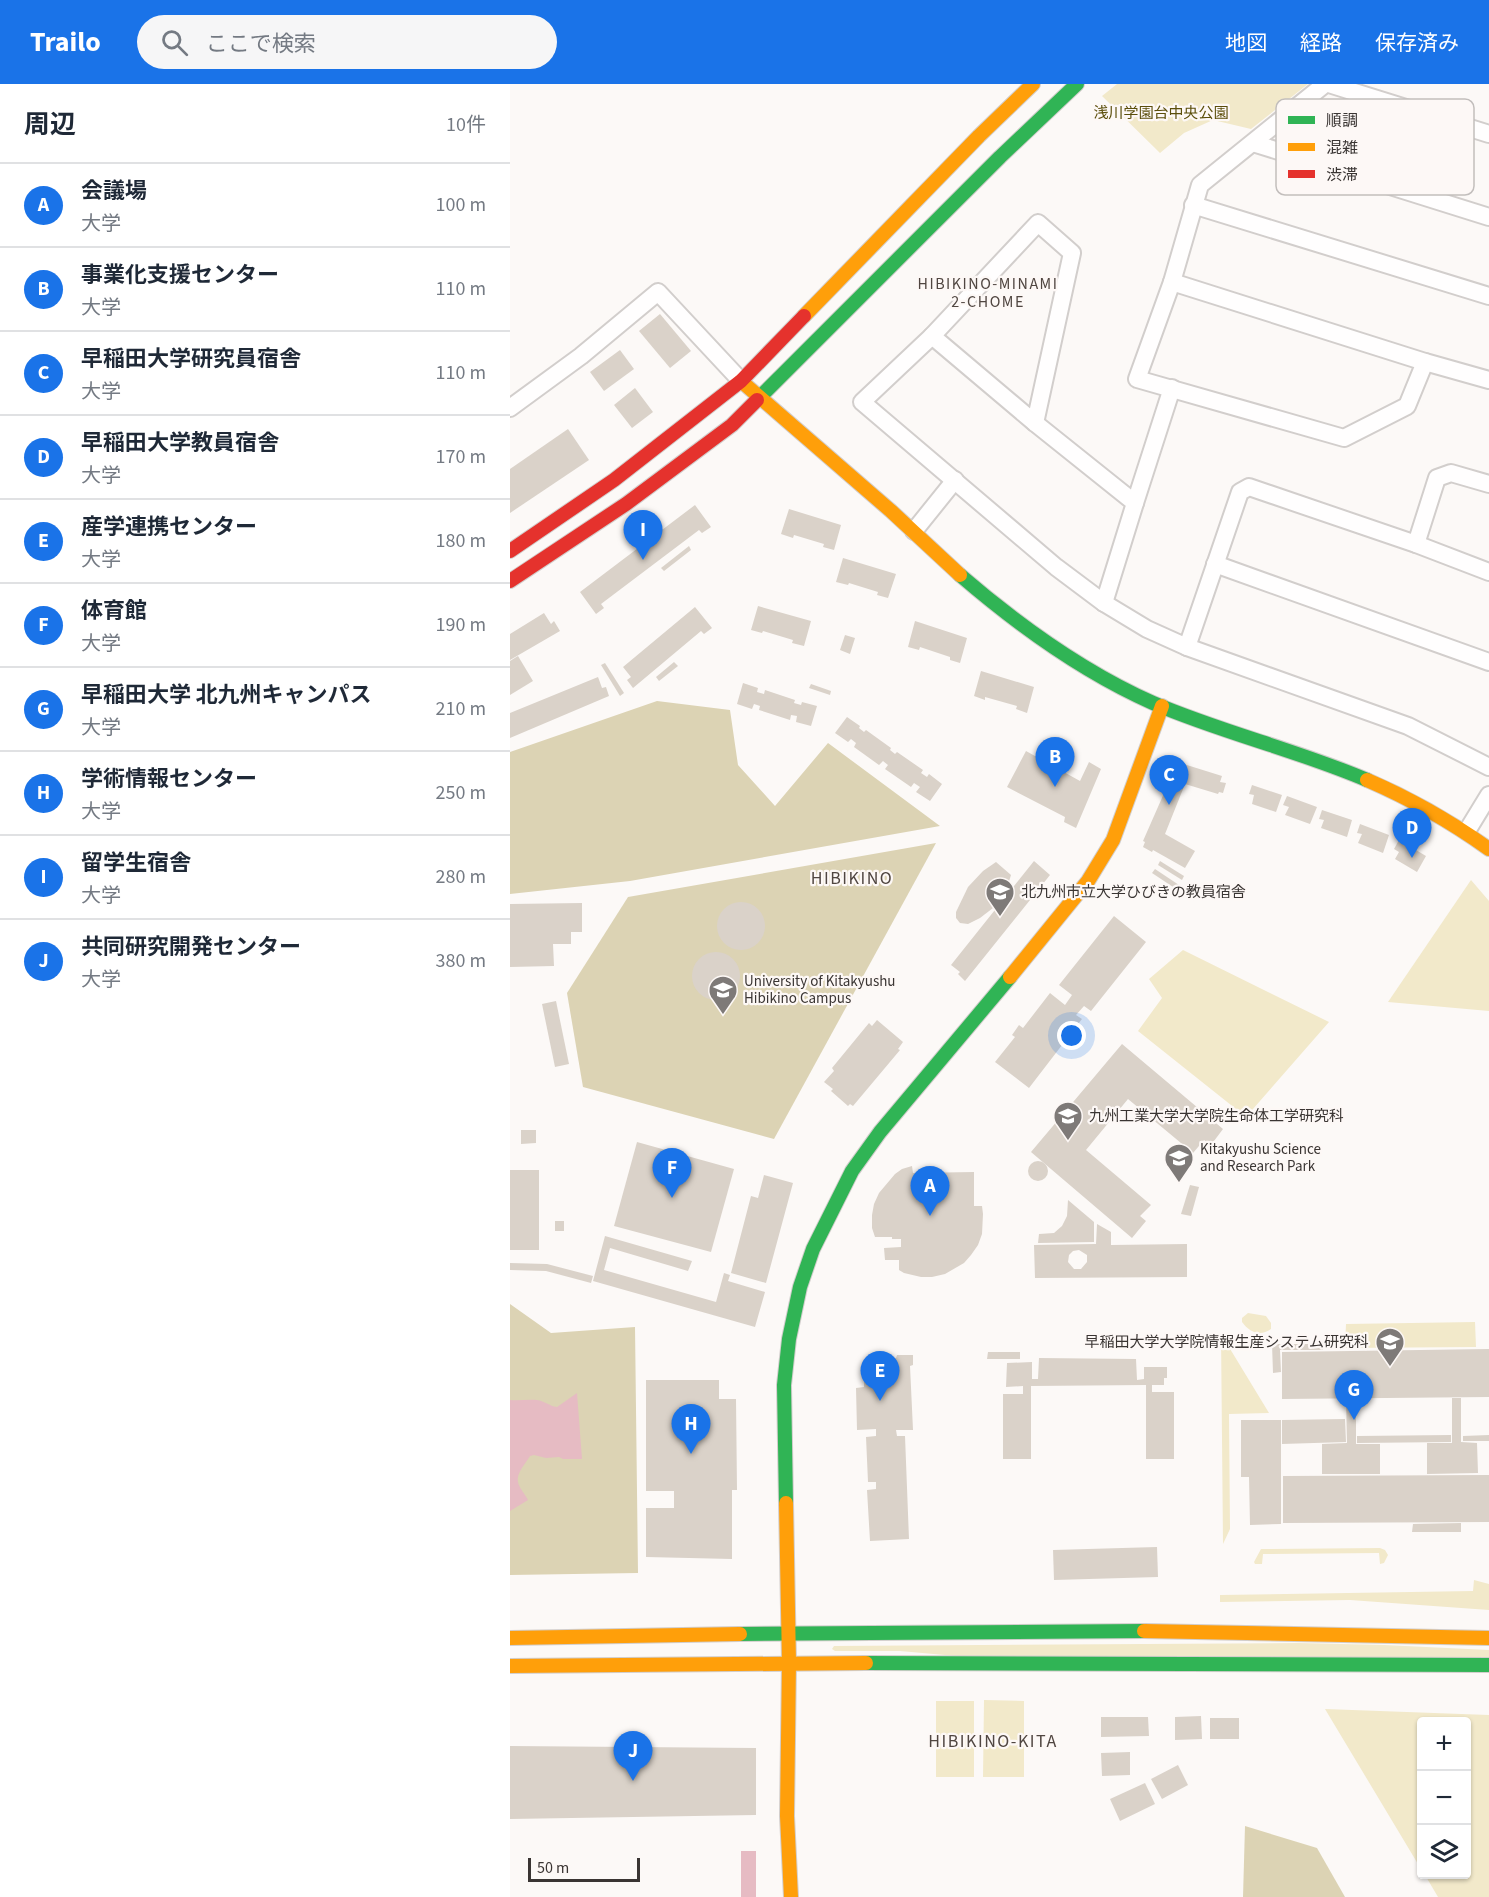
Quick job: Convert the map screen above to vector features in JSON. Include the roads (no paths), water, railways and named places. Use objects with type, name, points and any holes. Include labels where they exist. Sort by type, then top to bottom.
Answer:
[{"type":"street","points":[[510,551],[614,480],[741,381],[979,136],[1033,84]]},
{"type":"street","points":[[510,581],[626,504],[732,425],[1000,157],[1077,84]]},
{"type":"street","points":[[1308,99],[1327,84],[1376,99]]},
{"type":"street","points":[[1276,125],[1200,185],[1172,282],[1137,379],[1344,438],[1407,406],[1425,362]]},
{"type":"street","points":[[1474,129],[1489,134]]},
{"type":"street","points":[[1253,143],[1276,150]]},
{"type":"street","points":[[1419,195],[1489,217]]},
{"type":"street","points":[[1193,205],[1489,296]]},
{"type":"street","points":[[1035,423],[1072,253],[1038,223],[932,336],[862,402],[1056,567],[1104,603],[1186,647],[1408,726],[1489,767]]},
{"type":"street","points":[[1172,282],[1425,362],[1488,375]]},
{"type":"street","points":[[510,408],[581,356],[658,292],[741,381],[914,531],[941,558],[1033,634],[1086,669],[1136,695],[1383,786],[1424,805],[1467,831],[1489,849]]},
{"type":"street","points":[[932,336],[1035,423],[1136,503]]},
{"type":"street","points":[[1104,603],[1172,388]]},
{"type":"street","points":[[1416,544],[1437,478],[1451,473],[1489,484]]},
{"type":"street","points":[[914,531],[955,480]]},
{"type":"street","points":[[1186,647],[1240,492],[1249,487],[1416,544],[1489,572]]},
{"type":"street","points":[[1215,564],[1489,662]]},
{"type":"street","points":[[791,1897],[787,1816],[789,1662],[784,1385],[789,1339],[800,1287],[813,1249],[852,1171],[880,1132],[1088,881],[1117,829],[1162,706]]},
{"type":"street","points":[[1467,831],[1489,795]]},
{"type":"street","points":[[510,1638],[1197,1630],[1489,1638]]},
{"type":"street","points":[[510,1665],[789,1662],[1489,1665]]},
{"type":"place","name":"留学生宿舎","points":[[643,560]]},
{"type":"place","name":"事業化支援センター","points":[[1055,787]]},
{"type":"place","name":"早稲田大学研究員宿舎","points":[[1169,805]]},
{"type":"place","name":"早稲田大学教員宿舎","points":[[1412,858]]},
{"type":"place","name":"北九州市立大学ひびきの教員宿舎","points":[[1000,918]]},
{"type":"place","name":"University of Kitakyushu Hibikino Campus","points":[[723,1016]]},
{"type":"place","name":"九州工業大学大学院生命体工学研究科","points":[[1068,1142]]},
{"type":"place","name":"Kitakyushu Science and Research Park","points":[[1179,1184]]},
{"type":"place","name":"体育館","points":[[672,1198]]},
{"type":"place","name":"会議場","points":[[930,1216]]},
{"type":"place","name":"早稲田大学大学院情報生産システム研究科","points":[[1390,1368]]},
{"type":"place","name":"産学連携センター","points":[[880,1401]]},
{"type":"place","name":"早稲田大学 北九州キャンパス","points":[[1354,1420]]},
{"type":"place","name":"学術情報センター","points":[[691,1454]]},
{"type":"place","name":"共同研究開発センター","points":[[633,1781]]},
{"type":"district","name":"HIBIKINO-MINAMI 2-CHOME","points":[[988,292]]},
{"type":"district","name":"HIBIKINO","points":[[852,878]]},
{"type":"district","name":"HIBIKINO-KITA","points":[[993,1741]]},
{"type":"park label","name":"浅川学園台中央公園","points":[[1161,113]]}]
